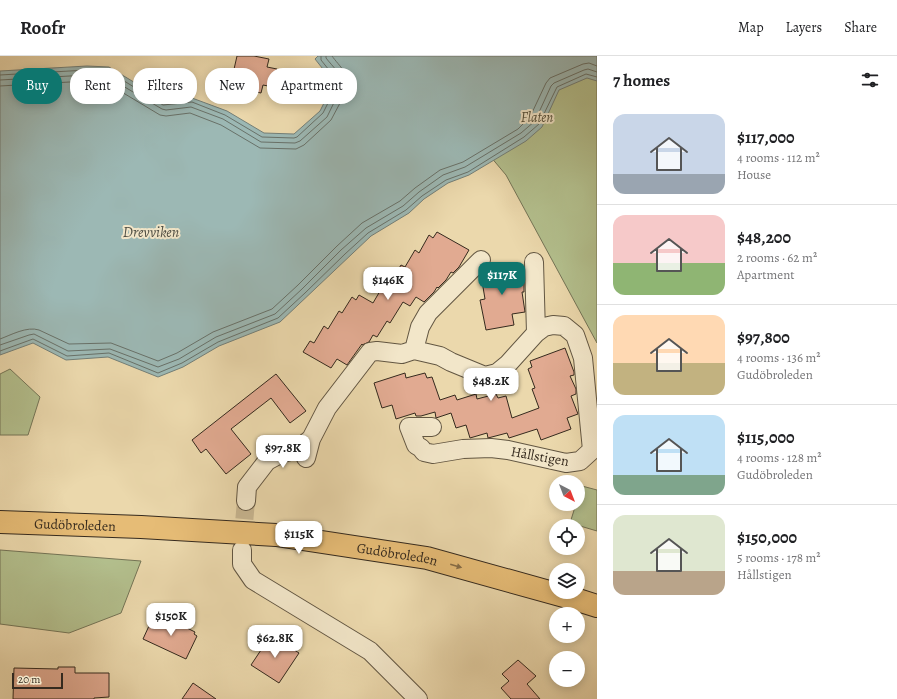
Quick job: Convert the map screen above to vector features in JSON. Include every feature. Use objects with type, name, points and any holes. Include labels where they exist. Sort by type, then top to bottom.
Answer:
[{"type":"main road","name":"Gudöbroleden","points":[[0,507],[276,522],[432,543],[549,578]]},
{"type":"main road","name":"Gudöbroleden","points":[[0,522],[141,527],[276,535],[427,558],[597,606]]},
{"type":"main road","points":[[585,588],[597,592]]},
{"type":"street","points":[[414,350],[420,327],[428,313],[481,260]]},
{"type":"street","points":[[534,262],[536,333]]},
{"type":"street","name":"Hållstigen","points":[[311,439],[327,408],[370,352],[377,351],[402,354],[414,350],[440,356],[485,376],[497,373],[508,364],[536,333],[544,328],[553,325],[564,326],[575,335],[583,358],[594,454],[580,462],[566,463],[508,450],[492,448],[464,448],[433,454],[424,452],[416,445],[409,427],[432,427]]},
{"type":"street","points":[[246,501],[247,486],[262,455],[282,453],[298,449],[311,439]]},
{"type":"street","points":[[306,458],[311,439]]},
{"type":"street","points":[[242,550],[242,564],[253,580],[370,651],[418,699]]},
{"type":"green space","name":"Flaten","points":[[597,56],[597,343],[506,175],[426,80]]},
{"type":"green space","points":[[10,369],[40,397],[28,435],[0,435],[0,374]]},
{"type":"green space","points":[[585,487],[597,490],[597,531],[585,527],[585,519],[571,519],[574,511],[585,511]]},
{"type":"green space","points":[[0,550],[141,561],[121,613],[69,633],[0,624]]},
{"type":"water","name":"Drevviken","points":[[318,56],[597,56],[597,81],[587,78],[559,90],[542,127],[526,141],[469,175],[448,183],[424,199],[409,213],[371,236],[280,322],[219,346],[183,367],[158,377],[108,357],[66,360],[33,343],[0,355],[0,71],[12,70],[12,104],[62,104],[62,68],[52,68],[87,66],[109,67],[111,68],[70,68],[70,104],[125,104],[125,77],[133,82],[133,104],[197,104],[197,100],[227,111],[264,133],[294,134],[320,111],[324,104],[357,104],[357,68],[322,68],[315,59]]},
{"type":"building","points":[[237,56],[254,56],[269,59],[267,67],[272,68],[267,68],[267,86],[263,85],[261,93],[259,93],[259,68],[234,68]]},
{"type":"building","points":[[437,232],[469,250],[459,267],[453,273],[451,272],[446,280],[438,288],[437,287],[424,302],[416,297],[410,306],[403,302],[390,323],[387,321],[377,337],[373,335],[369,342],[362,344],[347,365],[337,359],[331,368],[303,352],[310,341],[314,343],[324,326],[328,329],[339,311],[342,313],[352,297],[356,300],[359,295],[373,303],[387,279],[391,281],[401,265],[405,267],[415,250],[419,253],[429,235],[433,238]]},
{"type":"building","points":[[521,264],[524,280],[524,292],[522,292],[525,312],[512,314],[514,325],[486,330],[480,300],[485,299],[481,275],[485,271]]},
{"type":"building","points":[[565,348],[574,372],[574,375],[570,376],[576,389],[576,394],[571,396],[578,414],[567,418],[571,429],[541,440],[537,429],[509,438],[507,433],[488,438],[487,433],[470,438],[466,425],[456,428],[451,413],[436,418],[435,412],[421,416],[416,416],[415,413],[396,419],[392,405],[382,408],[374,383],[405,373],[406,378],[425,373],[427,378],[432,377],[440,400],[455,395],[457,400],[476,394],[477,399],[496,394],[498,398],[506,396],[512,418],[539,408],[532,389],[535,388],[528,369],[532,367],[530,361]]},
{"type":"building","points":[[276,374],[306,411],[290,423],[271,398],[231,429],[251,454],[226,474],[206,449],[201,453],[192,440]]},
{"type":"building","points":[[154,615],[174,625],[175,622],[195,632],[194,634],[197,636],[186,659],[143,639]]},
{"type":"building","points":[[271,635],[299,653],[279,683],[251,665]]},
{"type":"building","points":[[518,660],[536,676],[527,684],[540,699],[511,699],[501,688],[509,681],[502,674]]},
{"type":"building","points":[[58,667],[75,667],[75,673],[109,673],[109,697],[94,699],[13,699],[14,668],[58,669]]},
{"type":"building","points":[[193,683],[216,699],[182,699]]},
{"type":"tunnel","points":[[242,546],[246,501]]}]
